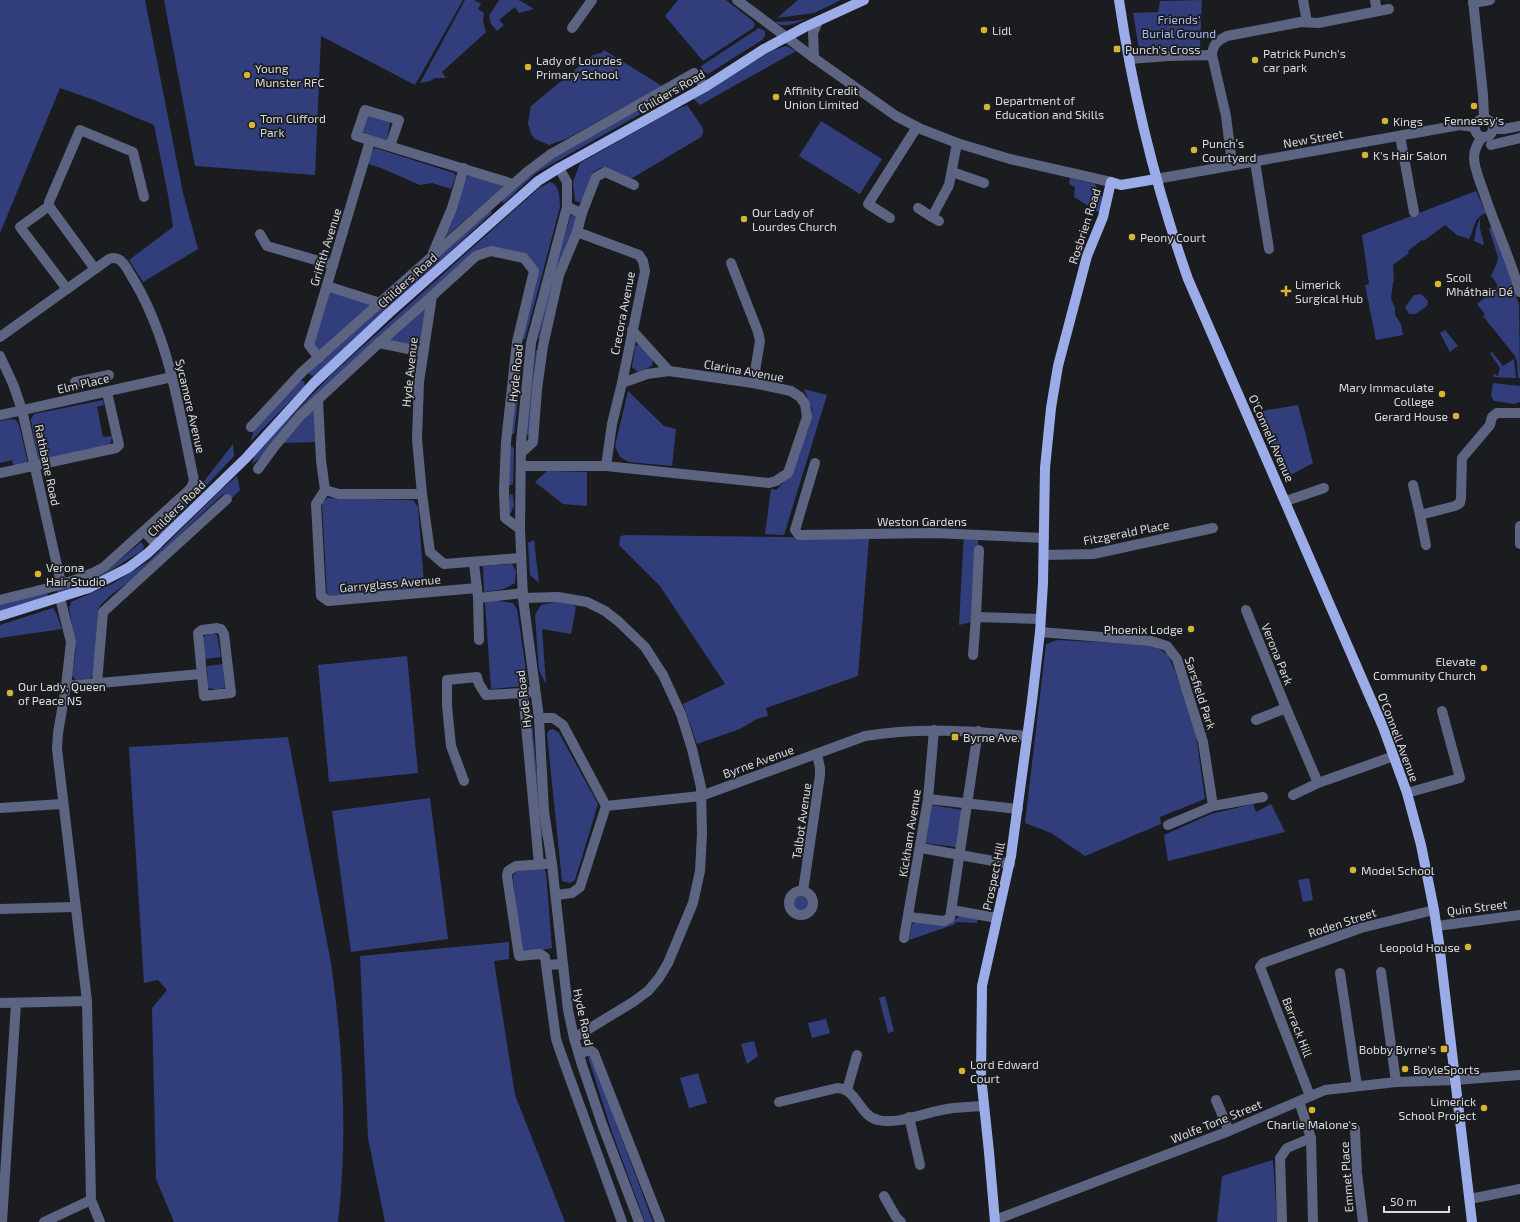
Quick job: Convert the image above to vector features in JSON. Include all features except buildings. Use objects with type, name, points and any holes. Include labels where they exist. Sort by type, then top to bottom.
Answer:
[{"type":"main road","name":"Childers Road","points":[[0,616],[89,588],[128,568],[158,545],[246,458],[314,383],[389,313],[538,181],[705,87],[786,37],[864,0]]},
{"type":"main road","name":"O'Connell Avenue","points":[[1119,0],[1129,59],[1156,179],[1171,230],[1188,279],[1286,501],[1377,713],[1407,793],[1421,844],[1437,926],[1472,1222]]},
{"type":"main road","points":[[1111,182],[1121,184],[1156,179]]},
{"type":"main road","name":"Rosbrien Road","points":[[1044,538],[1044,468],[1047,436],[1058,366],[1087,256],[1103,217],[1111,182]]},
{"type":"main road","name":"Prospect Hill","points":[[994,1221],[981,1076],[982,986],[1010,864],[1018,809],[1040,632],[1044,538]]},
{"type":"street","points":[[572,28],[592,0]]},
{"type":"street","name":"Rosbrien Road","points":[[737,0],[814,58],[896,116],[917,127],[958,143],[1010,160],[1111,182]]},
{"type":"street","points":[[1303,0],[1307,22]]},
{"type":"street","points":[[1375,0],[1377,11]]},
{"type":"street","points":[[1484,118],[1473,2],[1490,0]]},
{"type":"street","points":[[1232,164],[1226,116],[1212,55],[1213,47],[1217,40],[1227,36],[1301,22],[1318,23],[1389,9]]},
{"type":"street","points":[[814,58],[812,33],[818,21]]},
{"type":"street","points":[[1129,59],[1212,55]]},
{"type":"street","points":[[251,427],[302,372],[513,184],[551,154],[694,73],[705,87]]},
{"type":"street","points":[[390,146],[400,120],[365,110],[356,136],[513,184]]},
{"type":"street","points":[[1482,137],[1476,133],[1474,127],[1477,122],[1484,118]]},
{"type":"street","points":[[1484,118],[1490,121],[1493,129]]},
{"type":"street","name":"New Street","points":[[1156,179],[1232,164],[1255,162],[1460,125],[1474,127]]},
{"type":"street","points":[[1493,129],[1504,129],[1520,126]]},
{"type":"street","points":[[890,218],[868,204],[917,127]]},
{"type":"street","points":[[1493,129],[1490,134],[1482,137],[1476,147],[1474,157],[1476,170],[1490,212],[1512,264],[1520,292]]},
{"type":"street","points":[[95,269],[49,206],[49,202],[80,130],[133,152],[144,197]]},
{"type":"street","points":[[1400,136],[1414,212]]},
{"type":"street","points":[[1491,145],[1520,138]]},
{"type":"street","name":"Griffith Avenue","points":[[318,358],[309,345],[370,141]]},
{"type":"street","points":[[918,208],[935,219],[949,185],[958,143]]},
{"type":"street","points":[[1255,162],[1268,249]]},
{"type":"street","points":[[431,257],[452,208],[464,168]]},
{"type":"street","name":"Hyde Road","points":[[559,168],[566,182],[567,207],[531,343],[521,442],[520,558],[523,596],[539,718],[544,811],[556,895],[568,1010],[574,1038],[602,1124],[639,1222]]},
{"type":"street","points":[[521,453],[533,442],[537,389],[543,346],[559,275],[596,177],[605,172],[634,185]]},
{"type":"street","points":[[952,172],[984,183]]},
{"type":"street","points":[[493,202],[502,212]]},
{"type":"street","points":[[49,206],[20,227],[67,289]]},
{"type":"street","points":[[567,207],[582,213]]},
{"type":"street","points":[[260,234],[267,246],[333,265]]},
{"type":"street","name":"Crecora Avenue","points":[[559,235],[575,235],[639,255],[643,261],[645,270],[622,383]]},
{"type":"street","points":[[258,469],[300,416],[476,256],[491,251],[524,258],[534,271],[518,342],[506,442],[504,490],[505,518],[520,530]]},
{"type":"street","name":"Sycamore Avenue","points":[[0,337],[112,257],[124,263],[148,305],[162,340],[172,377],[194,483],[188,491],[144,532],[104,566],[89,574],[0,600]]},
{"type":"street","points":[[732,263],[760,341],[753,383]]},
{"type":"street","points":[[326,286],[380,303]]},
{"type":"street","name":"Hyde Avenue","points":[[432,296],[419,382],[417,439],[422,494],[430,552],[444,564],[474,563],[520,558]]},
{"type":"street","points":[[632,330],[669,371]]},
{"type":"street","points":[[518,342],[543,346]]},
{"type":"street","points":[[379,343],[423,352]]},
{"type":"street","name":"Rathbane Road","points":[[0,356],[14,384],[22,410],[61,583]]},
{"type":"street","name":"Clarina Avenue","points":[[521,466],[606,466],[769,483],[776,481],[788,472],[807,417],[804,404],[800,397],[791,392],[753,383],[669,371],[647,374],[622,383]]},
{"type":"street","points":[[302,372],[314,383]]},
{"type":"street","points":[[75,382],[108,375]]},
{"type":"street","name":"Elm Place","points":[[0,415],[172,377]]},
{"type":"street","points":[[90,378],[94,394]]},
{"type":"street","points":[[606,466],[612,424],[622,383]]},
{"type":"street","points":[[0,473],[116,448],[119,445],[107,392]]},
{"type":"street","points":[[318,400],[321,460],[325,490],[339,494],[422,494]]},
{"type":"street","points":[[1420,515],[1455,506],[1460,503],[1462,458],[1490,425],[1492,417],[1497,413],[1520,413]]},
{"type":"street","points":[[506,442],[521,442]]},
{"type":"street","name":"Weston Gardens","points":[[815,464],[795,530],[799,535],[934,533],[1044,538]]},
{"type":"street","points":[[1413,485],[1426,545]]},
{"type":"street","points":[[1286,501],[1324,488]]},
{"type":"street","name":"Garryglass Avenue","points":[[325,490],[316,504],[321,596],[328,602],[477,593],[558,597],[587,602],[605,612],[618,622],[645,647],[663,675],[681,714],[692,749],[701,787],[702,853],[693,903],[668,963],[655,982],[633,1002],[574,1038]]},
{"type":"street","points":[[504,490],[520,490]]},
{"type":"street","points":[[97,683],[103,612],[227,499]]},
{"type":"street","points":[[1520,526],[1520,544]]},
{"type":"street","name":"Fitzgerald Place","points":[[1044,555],[1094,554],[1213,528]]},
{"type":"street","points":[[144,532],[158,545]]},
{"type":"street","points":[[973,655],[979,550]]},
{"type":"street","points":[[474,563],[480,640]]},
{"type":"street","points":[[60,598],[71,642],[57,742],[62,804],[87,1000],[91,1200],[100,1222]]},
{"type":"street","name":"Verona Park","points":[[1246,610],[1318,783]]},
{"type":"street","points":[[976,617],[1040,619]]},
{"type":"street","points":[[207,629],[221,629],[224,634],[231,693],[204,696],[201,674],[198,633],[207,629]]},
{"type":"street","name":"Sarsfield Park","points":[[1040,632],[1151,641],[1167,646],[1178,659],[1204,742],[1213,806]]},
{"type":"street","points":[[66,686],[201,674]]},
{"type":"street","points":[[464,781],[451,746],[447,706],[447,680],[477,677],[479,684],[486,695],[535,691]]},
{"type":"street","points":[[523,692],[539,864]]},
{"type":"street","points":[[1256,720],[1286,708]]},
{"type":"street","points":[[1407,793],[1460,778],[1442,710]]},
{"type":"street","points":[[539,718],[553,718],[563,725],[606,806],[580,887],[572,893],[556,895]]},
{"type":"street","name":"Byrne Avenue","points":[[606,806],[701,796],[865,736],[892,732],[934,730],[978,731],[1027,736]]},
{"type":"street","name":"Kickham Avenue","points":[[904,938],[909,917],[928,799],[934,730]]},
{"type":"street","points":[[909,917],[944,921],[950,918],[978,731]]},
{"type":"street","name":"Talbot Avenue","points":[[804,891],[820,775],[817,754]]},
{"type":"street","points":[[1293,795],[1318,783],[1394,756]]},
{"type":"street","points":[[1168,825],[1213,806],[1263,797]]},
{"type":"street","points":[[928,799],[1018,809]]},
{"type":"street","points":[[0,808],[62,804]]},
{"type":"street","points":[[920,848],[1010,864]]},
{"type":"street","points":[[552,864],[516,866],[508,872],[507,876],[519,956],[542,954],[545,957],[556,1039],[622,1222]]},
{"type":"street","points":[[0,909],[75,907]]},
{"type":"street","points":[[952,910],[997,918]]},
{"type":"street","name":"Roden Street","points":[[1260,967],[1263,964],[1361,928],[1434,910]]},
{"type":"street","name":"Quin Street","points":[[1437,926],[1520,915]]},
{"type":"street","points":[[546,965],[562,964]]},
{"type":"street","name":"Barrack Hill","points":[[1260,967],[1310,1096]]},
{"type":"street","points":[[1381,972],[1396,1082]]},
{"type":"street","points":[[1340,973],[1356,1086]]},
{"type":"street","points":[[0,1003],[87,1000]]},
{"type":"street","points":[[2,1222],[16,1003]]},
{"type":"street","points":[[584,1052],[590,1050],[594,1052],[660,1222]]},
{"type":"street","points":[[847,1090],[857,1055]]},
{"type":"street","name":"Wolfe Tone Street","points":[[994,1221],[1228,1131],[1325,1090],[1396,1082],[1455,1080],[1520,1075]]},
{"type":"street","points":[[779,1102],[836,1088],[842,1088],[847,1090],[854,1097],[865,1112],[873,1119],[886,1122],[946,1109],[983,1106]]},
{"type":"street","points":[[1216,1100],[1228,1131]]},
{"type":"street","points":[[1299,1102],[1312,1138],[1313,1222]]},
{"type":"street","points":[[909,1117],[920,1165]]},
{"type":"street","name":"Emmet Place","points":[[1355,1129],[1357,1173],[1363,1222]]},
{"type":"street","points":[[1282,1222],[1280,1158],[1287,1148],[1312,1138]]},
{"type":"street","points":[[1470,1199],[1520,1189]]},
{"type":"street","points":[[884,1196],[896,1217],[901,1222]]},
{"type":"street","points":[[44,1222],[91,1200]]},
{"type":"green space","points":[[0,0],[145,0],[183,193],[198,249],[143,282],[129,260],[173,227],[154,125],[94,100],[60,88],[0,233]]},
{"type":"green space","name":"Tom Clifford Park","points":[[164,0],[463,0],[415,85],[321,36],[315,175],[195,166]]},
{"type":"green space","points":[[465,0],[474,0],[481,4],[478,9],[484,13],[483,21],[486,32],[442,72],[446,78],[435,78],[430,81],[420,83]]},
{"type":"green space","points":[[499,0],[519,0],[534,9],[519,13],[515,7],[499,20],[504,25],[497,31],[491,24],[489,16]]},
{"type":"green space","points":[[678,0],[726,0],[753,21],[755,25],[753,28],[703,61],[665,16]]},
{"type":"green space","points":[[798,0],[841,0],[814,13],[777,18]]},
{"type":"green space","name":"Friends' Burial Ground","points":[[1202,0],[1200,48],[1163,51],[1139,49],[1133,13],[1158,12],[1160,1]]},
{"type":"green space","points":[[807,19],[787,25],[774,22],[794,21]]},
{"type":"green space","points":[[759,28],[765,31],[765,36],[762,40],[708,74],[702,70],[701,66]]},
{"type":"green space","points":[[786,46],[796,51],[700,105],[693,98],[773,50]]},
{"type":"green space","points":[[604,50],[662,86],[566,139],[549,145],[535,139],[531,134],[528,123],[531,106],[593,55],[601,53]]},
{"type":"green space","points":[[682,84],[683,87],[681,91],[536,173],[504,203],[500,199],[550,158]]},
{"type":"green space","points":[[687,105],[703,128],[701,137],[629,180],[602,167],[593,172],[582,203],[575,201],[573,182],[580,163],[670,112]]},
{"type":"green space","points":[[369,116],[388,121],[390,123],[387,139],[383,141],[365,135],[362,131],[365,117]]},
{"type":"green space","points":[[821,121],[882,159],[860,194],[799,156]]},
{"type":"green space","points":[[375,148],[454,173],[456,176],[451,189],[432,183],[420,185],[368,164],[371,151]]},
{"type":"green space","points":[[470,175],[500,184],[503,187],[443,239],[467,177]]},
{"type":"green space","points":[[1070,178],[1095,184],[1102,197],[1100,213],[1074,197],[1075,187],[1069,184]]},
{"type":"green space","points":[[550,182],[558,189],[560,207],[525,339],[522,339],[537,272],[534,264],[525,255],[519,252],[490,247],[263,456],[252,464],[255,454],[333,373],[539,188]]},
{"type":"green space","points":[[1476,191],[1486,213],[1476,221],[1469,239],[1457,235],[1445,225],[1424,241],[1422,240],[1408,251],[1409,253],[1393,265],[1394,282],[1391,299],[1395,308],[1395,315],[1401,324],[1403,335],[1376,340],[1365,285],[1369,284],[1362,235]]},
{"type":"green space","points":[[491,210],[492,213],[314,376],[310,375],[308,371]]},
{"type":"green space","points":[[576,214],[577,218],[554,279],[542,339],[538,339],[551,279],[571,215]]},
{"type":"green space","points":[[1480,218],[1480,229],[1483,245],[1474,241]]},
{"type":"green space","points":[[1492,226],[1506,262],[1519,305],[1520,378],[1518,378],[1515,356],[1483,316],[1485,314],[1477,304],[1497,288],[1497,284],[1491,276],[1498,257],[1489,229]]},
{"type":"green space","points":[[335,291],[369,303],[370,306],[318,352],[312,342],[327,293]]},
{"type":"green space","points":[[1421,294],[1428,301],[1427,306],[1416,314],[1409,314],[1405,307],[1414,295]]},
{"type":"green space","points":[[422,308],[427,308],[421,342],[416,346],[390,342],[390,337]]},
{"type":"green space","points":[[1445,330],[1458,346],[1450,352],[1440,333]]},
{"type":"green space","points":[[640,344],[653,359],[652,366],[638,372],[632,367],[635,346]]},
{"type":"green space","points":[[519,347],[524,347],[514,434],[509,434]]},
{"type":"green space","points":[[536,350],[539,352],[530,435],[525,435]]},
{"type":"green space","points":[[1492,352],[1503,366],[1514,359],[1516,378],[1493,377],[1494,373],[1497,376],[1498,375],[1500,368],[1490,353]]},
{"type":"green space","points":[[298,381],[304,381],[305,386],[250,442],[255,428]]},
{"type":"green space","points":[[1493,383],[1520,386],[1520,402],[1514,404],[1494,401],[1491,396]]},
{"type":"green space","points":[[804,389],[827,395],[784,535],[765,534],[771,489],[776,490],[789,477],[809,427],[812,409]]},
{"type":"green space","points":[[628,391],[664,426],[676,429],[672,466],[629,462],[620,457],[615,446]]},
{"type":"green space","points":[[103,400],[104,405],[97,407],[103,437],[112,436],[111,442],[107,446],[42,460],[38,459],[31,421],[34,414]]},
{"type":"green space","points":[[1298,405],[1313,463],[1285,478],[1256,412]]},
{"type":"green space","points":[[312,409],[315,409],[318,442],[280,443]]},
{"type":"green space","points":[[11,419],[16,420],[19,425],[28,464],[14,467],[12,460],[0,463],[0,421]]},
{"type":"green space","points":[[233,444],[234,456],[160,535],[155,530],[205,480]]},
{"type":"green space","points":[[512,446],[514,449],[513,484],[508,486],[509,448]]},
{"type":"green space","points":[[547,471],[587,472],[587,506],[563,504],[535,482]]},
{"type":"green space","points":[[237,476],[240,490],[232,498],[223,494],[140,573],[111,595],[98,609],[94,673],[90,679],[76,680],[72,676],[76,649],[69,608],[71,602],[112,584],[149,561]]},
{"type":"green space","points":[[510,494],[513,495],[514,506],[511,513],[509,511]]},
{"type":"green space","points":[[327,498],[413,500],[418,507],[424,584],[421,587],[332,598],[327,594],[322,503]]},
{"type":"green space","points":[[964,532],[979,532],[971,622],[959,625]]},
{"type":"green space","points":[[624,535],[869,538],[858,676],[766,708],[768,716],[757,719],[740,729],[697,744],[683,704],[725,684],[660,586],[619,545],[620,537]]},
{"type":"green space","points":[[534,540],[539,583],[530,575],[528,543]]},
{"type":"green space","points":[[141,542],[144,546],[143,550],[97,579],[57,593],[57,588],[106,572]]},
{"type":"green space","points":[[512,564],[516,571],[515,583],[504,589],[484,592],[483,566]]},
{"type":"green space","points":[[47,590],[48,596],[0,611],[0,604]]},
{"type":"green space","points":[[492,600],[513,603],[517,609],[528,684],[524,686],[491,689],[485,602]]},
{"type":"green space","points":[[566,600],[576,607],[571,634],[542,629],[546,684],[539,670],[535,615],[541,605]]},
{"type":"green space","points":[[53,608],[62,629],[0,638],[0,625]]},
{"type":"green space","points":[[213,633],[217,635],[221,657],[205,659],[202,639],[206,635]]},
{"type":"green space","points":[[1057,640],[1153,645],[1168,655],[1195,729],[1205,799],[1160,817],[1161,824],[1085,856],[1051,833],[1025,823],[1046,644]]},
{"type":"green space","points":[[407,656],[418,773],[329,782],[318,665]]},
{"type":"green space","points":[[223,664],[225,687],[222,689],[209,688],[207,666]]},
{"type":"green space","points":[[528,698],[530,701],[543,836],[539,838]]},
{"type":"green space","points":[[553,729],[559,733],[598,804],[575,880],[570,883],[562,881],[547,734],[549,730]]},
{"type":"green space","points":[[288,737],[331,963],[339,1027],[343,1092],[343,1157],[338,1222],[174,1222],[156,1179],[152,1008],[167,990],[158,980],[144,983],[129,747]]},
{"type":"green space","points":[[430,798],[448,939],[351,952],[332,811]]},
{"type":"green space","points":[[1253,804],[1256,812],[1271,804],[1285,832],[1168,861],[1164,835],[1211,814]]},
{"type":"green space","points":[[931,805],[962,810],[956,847],[925,843]]},
{"type":"green space","points":[[543,868],[546,872],[552,948],[538,951],[523,950],[519,939],[513,876],[518,870]]},
{"type":"green space","points":[[1309,878],[1313,900],[1303,902],[1298,880]]},
{"type":"green space","points":[[798,896],[804,896],[809,901],[807,910],[804,912],[798,912],[793,907],[793,901]]},
{"type":"green space","points":[[960,916],[978,918],[977,923],[957,922],[953,925],[909,940],[912,924],[948,925]]},
{"type":"green space","points":[[509,942],[509,959],[494,961],[515,1095],[565,1222],[385,1222],[368,1138],[360,956]]},
{"type":"green space","points":[[885,996],[894,1031],[888,1033],[879,998]]},
{"type":"green space","points":[[826,1019],[830,1033],[812,1038],[808,1023]]},
{"type":"green space","points":[[754,1041],[758,1056],[747,1064],[741,1044]]},
{"type":"green space","points":[[590,1056],[653,1222],[645,1222],[612,1132],[588,1057]]},
{"type":"green space","points":[[698,1073],[707,1103],[689,1108],[680,1078]]},
{"type":"green space","points":[[1273,1160],[1277,1221],[1217,1222],[1222,1176]]},
{"type":"place","name":"Lidl","points":[[984,30]]},
{"type":"place","name":"Punch's Cross","points":[[1117,49]]},
{"type":"place","name":"Patrick Punch's car park","points":[[1255,60]]},
{"type":"place","name":"Lady of Lourdes Primary School","points":[[528,67]]},
{"type":"place","name":"Young Munster RFC","points":[[247,75]]},
{"type":"place","name":"Affinity Credit Union Limited","points":[[776,97]]},
{"type":"place","name":"Fennessy's","points":[[1474,106]]},
{"type":"place","name":"Department of Education and Skills","points":[[987,107]]},
{"type":"place","name":"Kings","points":[[1385,121]]},
{"type":"place","name":"Tom Clifford Park","points":[[252,125]]},
{"type":"place","name":"Punch’s Courtyard","points":[[1194,150]]},
{"type":"place","name":"K's Hair Salon","points":[[1365,155]]},
{"type":"place","name":"Our Lady of Lourdes Church","points":[[744,219]]},
{"type":"place","name":"Peony Court","points":[[1132,237]]},
{"type":"place","name":"Scoil Mháthair Dé","points":[[1438,284]]},
{"type":"place","name":"Limerick Surgical Hub","points":[[1286,291]]},
{"type":"place","name":"Mary Immaculate College","points":[[1442,394]]},
{"type":"place","name":"Gerard House","points":[[1456,416]]},
{"type":"place","name":"Verona Hair Studio","points":[[38,574]]},
{"type":"place","name":"Phoenix Lodge","points":[[1191,629]]},
{"type":"place","name":"Elevate Community Church","points":[[1484,668]]},
{"type":"place","name":"Our Lady, Queen of Peace NS","points":[[10,693]]},
{"type":"place","name":"Byrne Ave.","points":[[955,737]]},
{"type":"place","name":"Model School","points":[[1353,870]]},
{"type":"place","name":"Leopold House","points":[[1468,947]]},
{"type":"place","name":"Bobby Byrne's","points":[[1444,1049]]},
{"type":"place","name":"BoyleSports","points":[[1405,1069]]},
{"type":"place","name":"Lord Edward Court","points":[[962,1071]]},
{"type":"place","name":"Limerick School Project","points":[[1484,1108]]},
{"type":"place","name":"Charlie Malone's","points":[[1312,1110]]}]
